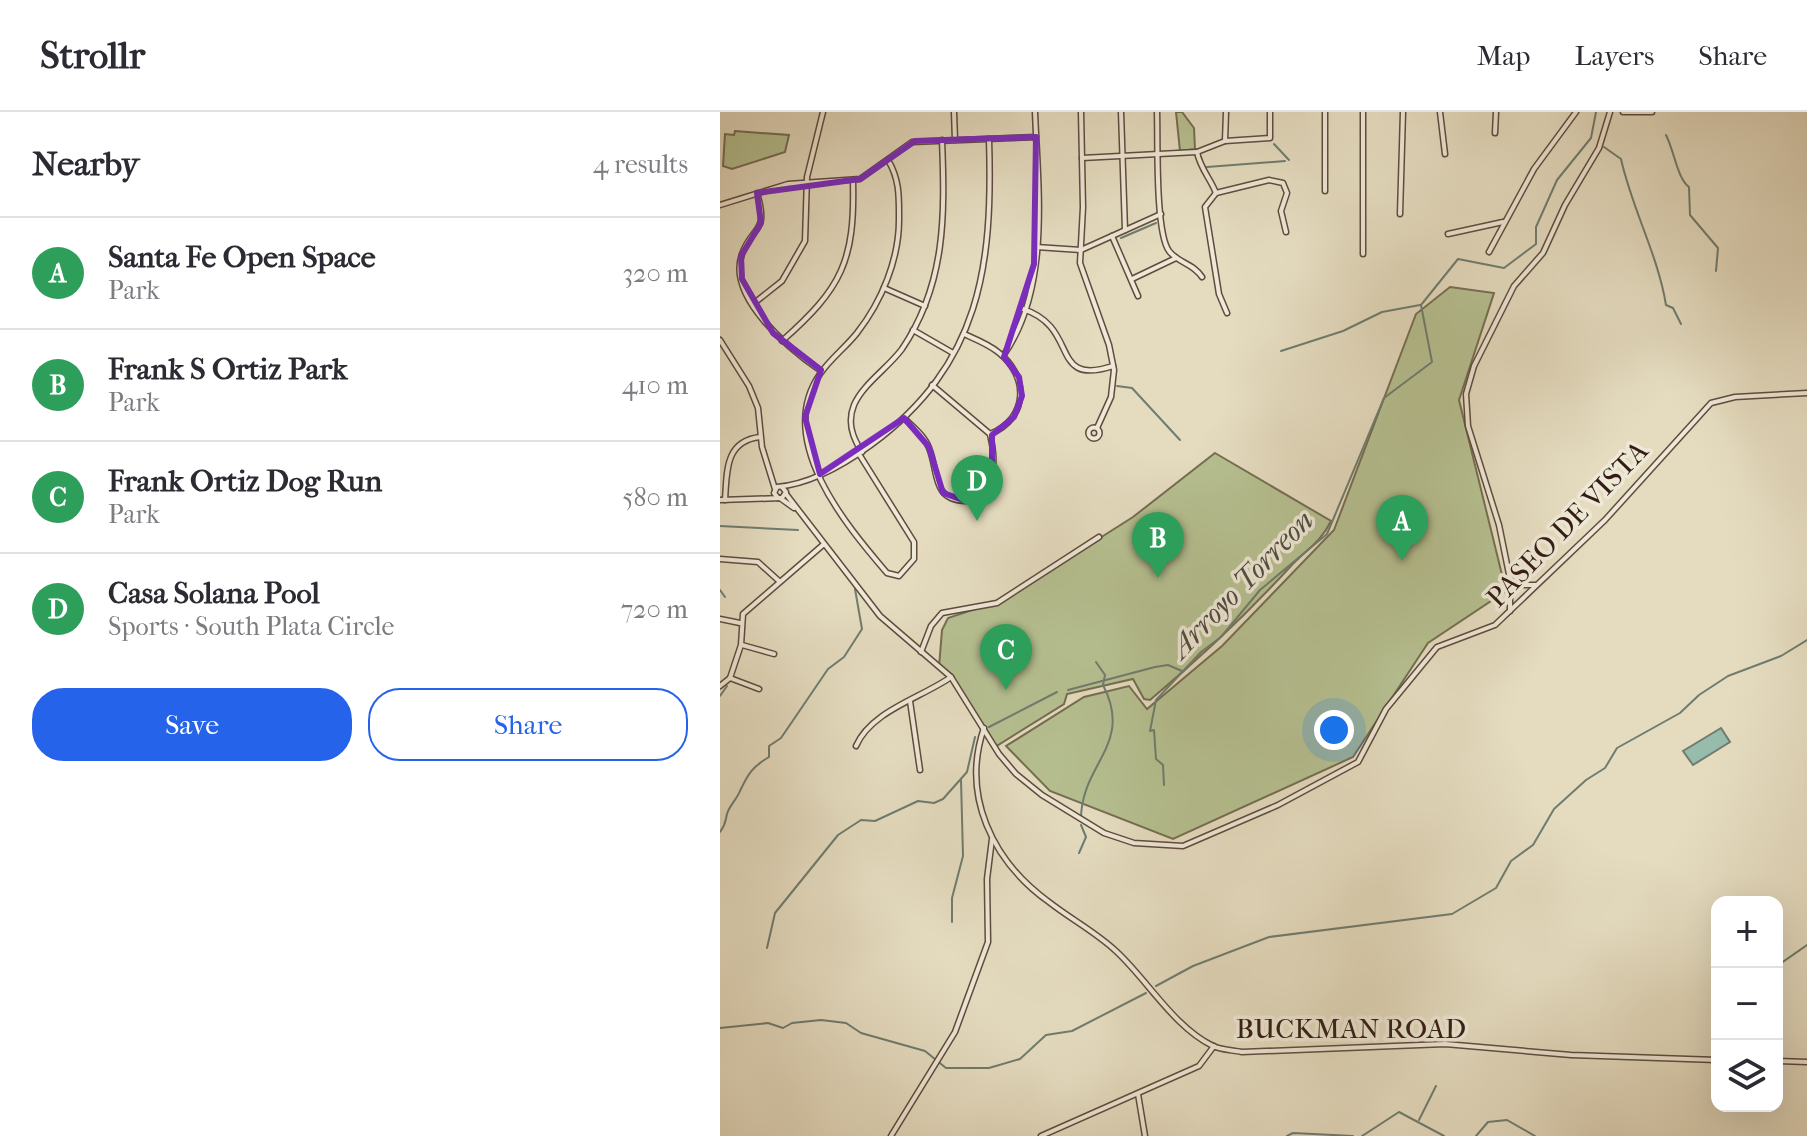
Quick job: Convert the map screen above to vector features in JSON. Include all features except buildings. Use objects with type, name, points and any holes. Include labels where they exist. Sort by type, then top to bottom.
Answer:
[{"type":"street","points":[[753,304],[782,281],[796,262],[808,226],[807,183],[823,112]]},
{"type":"street","points":[[954,112],[955,140]]},
{"type":"street","points":[[1003,356],[1023,309],[1036,247],[1035,112]]},
{"type":"street","points":[[1081,112],[1082,271],[1114,365],[1111,397],[1097,428]]},
{"type":"street","points":[[1121,112],[1125,230]]},
{"type":"street","points":[[1157,112],[1161,214],[1167,248],[1176,258],[1189,262],[1202,277]]},
{"type":"street","points":[[1225,141],[1226,112]]},
{"type":"street","points":[[1082,158],[1197,152],[1225,141],[1270,138],[1270,112]]},
{"type":"street","points":[[1325,112],[1325,191]]},
{"type":"street","points":[[1363,112],[1363,254]]},
{"type":"street","points":[[1400,214],[1403,112]]},
{"type":"street","points":[[1440,112],[1445,154]]},
{"type":"street","points":[[1495,133],[1496,112]]},
{"type":"street","points":[[1489,252],[1534,169],[1576,112]]},
{"type":"street","points":[[1510,611],[1507,569],[1497,515],[1468,426],[1466,394],[1474,366],[1514,286],[1543,253],[1565,205],[1595,157],[1610,112]]},
{"type":"street","points":[[1623,112],[1633,115],[1652,112]]},
{"type":"street","points":[[720,205],[788,184],[853,181],[870,175],[909,143],[1036,137]]},
{"type":"street","points":[[766,499],[777,489],[820,474],[860,453],[904,418],[954,353],[978,297],[989,241],[989,139]]},
{"type":"street","points":[[888,160],[898,180],[899,234],[884,288],[858,332],[821,371],[810,393],[805,417],[809,447],[839,516],[890,575],[899,576],[912,563],[915,546],[860,453],[851,431],[854,404],[913,330],[925,306],[938,266],[943,235],[942,140]]},
{"type":"street","points":[[1197,152],[1200,167],[1209,176],[1216,193]]},
{"type":"street","points":[[1227,313],[1219,294],[1205,207],[1216,193],[1269,180],[1283,183],[1287,193],[1281,211],[1286,232]]},
{"type":"street","points":[[782,341],[818,309],[843,268],[854,224],[853,181]]},
{"type":"street","points":[[757,193],[761,223],[740,261],[741,275],[753,304],[782,341],[821,371]]},
{"type":"street","points":[[1036,247],[1081,250],[1161,214]]},
{"type":"street","points":[[1448,234],[1503,222]]},
{"type":"street","points":[[1112,236],[1138,296]]},
{"type":"street","points":[[1131,280],[1176,258]]},
{"type":"street","points":[[884,288],[925,306]]},
{"type":"street","points":[[1023,309],[1053,326],[1070,361],[1078,369],[1091,372],[1114,365]]},
{"type":"street","points":[[913,330],[954,353]]},
{"type":"street","points":[[964,334],[1003,356],[1019,377],[1021,402],[1010,421],[990,434]]},
{"type":"street","points":[[720,340],[749,386],[758,408],[760,437],[779,498],[794,508]]},
{"type":"street","points":[[904,418],[927,443],[937,486],[951,499],[971,501],[988,489],[992,473],[990,434],[932,385]]},
{"type":"street","name":"PASEO DE VISTA","points":[[794,508],[880,616],[951,677],[999,754],[1016,774],[1082,821],[1134,843],[1183,846],[1349,769],[1363,755],[1387,707],[1437,647],[1480,633],[1510,611],[1605,520],[1711,403],[1735,397],[1807,393]]},
{"type":"street","points":[[760,437],[743,441],[732,451],[723,500],[779,498],[798,483]]},
{"type":"street","points":[[777,489],[786,493],[794,508]]},
{"type":"street","points":[[921,652],[931,626],[942,613],[997,603],[1099,537]]},
{"type":"street","points":[[720,686],[730,678],[741,645],[740,623],[747,608],[824,544]]},
{"type":"street","points":[[720,559],[758,562],[779,581]]},
{"type":"street","points":[[1507,569],[1524,585],[1536,585]]},
{"type":"street","points":[[720,619],[740,623]]},
{"type":"street","points":[[741,645],[774,654]]},
{"type":"street","points":[[856,746],[862,734],[951,677]]},
{"type":"street","points":[[730,678],[759,689]]},
{"type":"street","points":[[910,701],[920,770]]},
{"type":"street","name":"BUCKMAN ROAD","points":[[984,728],[974,783],[992,839],[1034,889],[1100,935],[1190,1030],[1214,1046],[1242,1052],[1445,1044],[1571,1055],[1711,1060]]},
{"type":"street","points":[[891,1136],[955,1032],[988,942],[987,879],[992,839]]},
{"type":"street","points":[[1041,1136],[1199,1066],[1214,1046]]},
{"type":"street","points":[[1783,1061],[1807,1062]]},
{"type":"street","points":[[1138,1094],[1145,1136]]},
{"type":"highlighted area","points":[[1036,137],[1034,264],[1004,357],[1019,377],[1022,396],[1014,417],[992,435],[992,477],[985,493],[966,501],[943,493],[929,447],[904,418],[820,474],[805,417],[821,370],[773,333],[742,279],[741,256],[761,223],[757,193],[860,179],[915,141]]},
{"type":"shaded area","points":[[1176,112],[1182,112],[1194,128],[1195,149],[1180,151]]},
{"type":"shaded area","points":[[735,131],[789,135],[785,152],[732,169],[723,166],[725,134],[734,135]]},
{"type":"shaded area","points":[[1450,287],[1494,293],[1459,400],[1506,591],[1428,643],[1353,757],[1173,839],[1050,791],[1006,746],[1084,697],[1129,686],[1147,709],[1222,646],[1334,530],[1416,314]]},
{"type":"shaded area","points":[[1215,453],[1331,521],[1323,535],[1222,636],[1150,700],[1144,699],[1133,679],[1067,694],[1064,704],[995,747],[961,692],[939,667],[942,630],[948,618],[1002,600],[1133,517]]},
{"type":"shaded area","points":[[1721,728],[1730,742],[1693,765],[1683,751]]},
{"type":"waterway","name":"Arroyo Torreon","points":[[1164,785],[1163,765],[1156,759],[1154,730],[1150,731],[1156,700],[1201,652],[1221,637],[1260,590],[1327,534],[1384,398],[1432,362],[1421,305],[1458,259],[1504,268],[1536,244],[1536,227],[1557,180],[1591,138],[1596,112]]},
{"type":"waterway","points":[[1666,135],[1681,177],[1689,187],[1690,215],[1718,248],[1716,271]]},
{"type":"waterway","points":[[1274,144],[1289,160]]},
{"type":"waterway","points":[[1604,147],[1621,159],[1666,305],[1673,308],[1681,324]]},
{"type":"waterway","points":[[1207,167],[1285,161]]},
{"type":"waterway","points":[[1121,238],[1156,223]]},
{"type":"waterway","points":[[1281,351],[1343,331],[1382,312],[1420,305]]},
{"type":"waterway","points":[[1117,386],[1132,388],[1180,440]]},
{"type":"waterway","points":[[720,526],[798,530]]},
{"type":"waterway","points":[[720,832],[748,775],[769,757],[769,746],[781,738],[828,669],[844,657],[862,629],[855,589]]},
{"type":"waterway","points":[[720,590],[725,597]]},
{"type":"waterway","points":[[1156,986],[1193,966],[1269,937],[1452,914],[1496,888],[1511,861],[1533,845],[1554,809],[1586,780],[1605,768],[1617,748],[1680,713],[1699,695],[1728,676],[1781,656],[1807,640]]},
{"type":"waterway","points":[[1081,819],[1083,800],[1110,739],[1113,723],[1103,685],[1105,675],[1096,662]]},
{"type":"waterway","points":[[1068,690],[1155,667],[1168,665],[1182,671]]},
{"type":"waterway","points":[[720,696],[727,686]]},
{"type":"waterway","points":[[989,727],[1057,692]]},
{"type":"waterway","points":[[767,948],[775,913],[838,835],[861,820],[875,821],[918,801],[934,803],[943,799],[967,772],[975,737]]},
{"type":"waterway","points":[[952,922],[952,898],[963,856],[961,780]]},
{"type":"waterway","points":[[1079,853],[1086,837],[1081,825]]},
{"type":"waterway","points":[[1783,962],[1807,945]]},
{"type":"waterway","points":[[720,1028],[768,1023],[783,1028],[792,1023],[821,1020],[846,1023],[861,1033],[925,1051],[946,1068],[989,1068],[1020,1059],[1046,1035],[1072,1031],[1146,993]]},
{"type":"waterway","points":[[1419,1120],[1436,1086]]},
{"type":"waterway","points":[[1362,1136],[1399,1112],[1444,1136]]},
{"type":"waterway","points":[[1476,1136],[1488,1122],[1507,1120],[1535,1136]]},
{"type":"waterway","points":[[1287,1136],[1293,1133],[1353,1136]]},
{"type":"place","name":"Casa Solana Pool","points":[[977,521]]},
{"type":"place","name":"Santa Fe Open Space","points":[[1402,561]]},
{"type":"place","name":"Frank S Ortiz Park","points":[[1158,578]]},
{"type":"place","name":"Frank Ortiz Dog Run","points":[[1006,690]]}]
